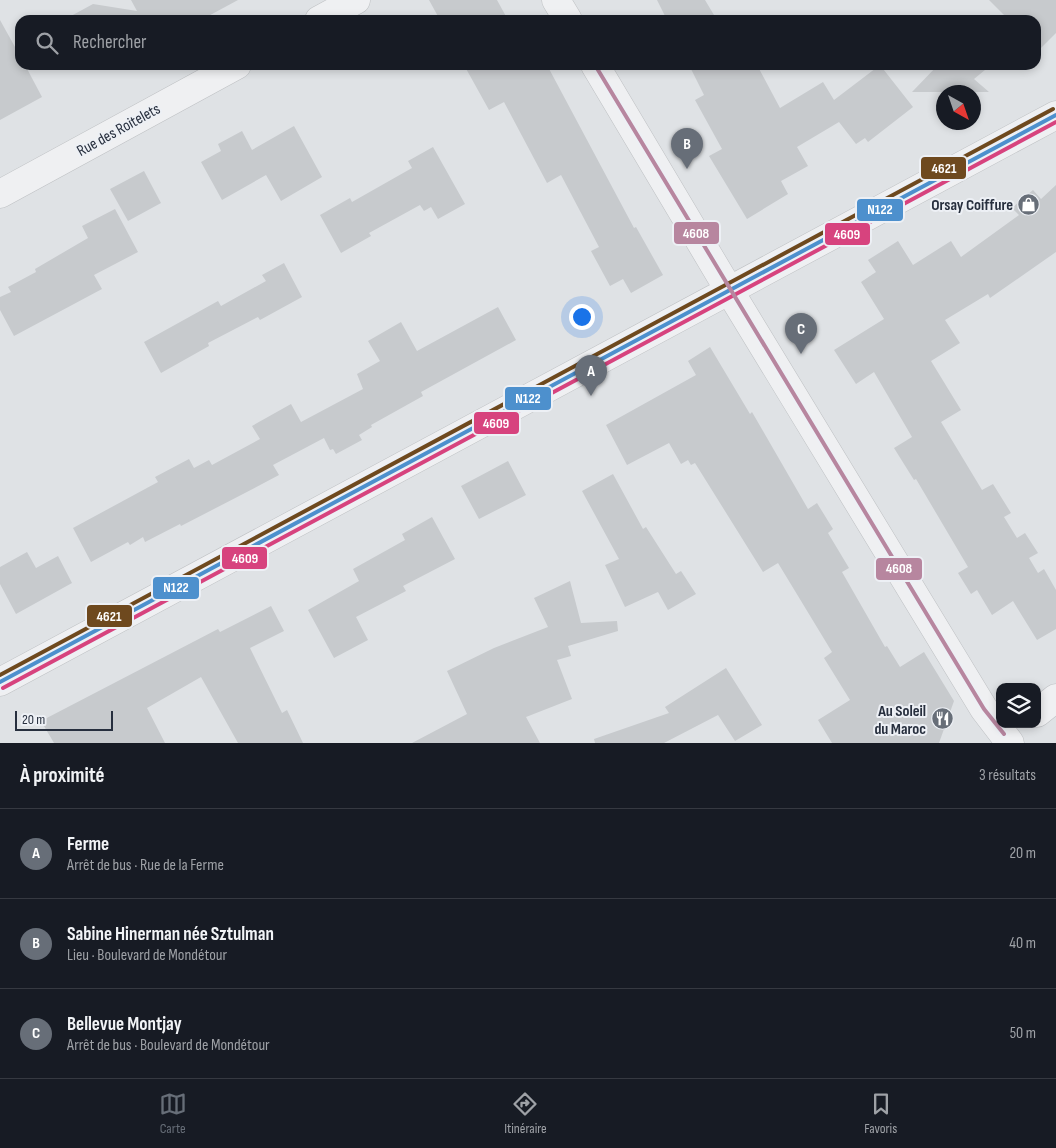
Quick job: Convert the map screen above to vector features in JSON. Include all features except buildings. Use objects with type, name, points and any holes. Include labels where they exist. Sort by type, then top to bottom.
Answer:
[{"type":"street","points":[[328,15],[356,0]]},
{"type":"street","points":[[556,0],[565,15]]},
{"type":"street","name":"Rue des Roitelets","points":[[0,194],[228,70]]},
{"type":"street","points":[[598,70],[729,290],[984,709],[1007,736]]},
{"type":"street","points":[[0,682],[1056,114]]},
{"type":"street","points":[[1041,710],[1056,698]]},
{"type":"transit line","name":"4608","points":[[598,70],[984,709],[1004,734]]},
{"type":"transit line","name":"4621","points":[[0,675],[1053,109]]},
{"type":"transit line","name":"N122","points":[[0,682],[1056,115]]},
{"type":"transit line","name":"4609","points":[[3,688],[1056,122]]},
{"type":"place","name":"Sabine Hinerman née Sztulman","points":[[687,169]]},
{"type":"place","name":"Orsay Coiffure","points":[[1029,204]]},
{"type":"place","name":"Bellevue Montjay","points":[[801,354]]},
{"type":"place","name":"Ferme","points":[[591,396]]},
{"type":"place","name":"Au Soleil du Maroc","points":[[942,719]]}]
